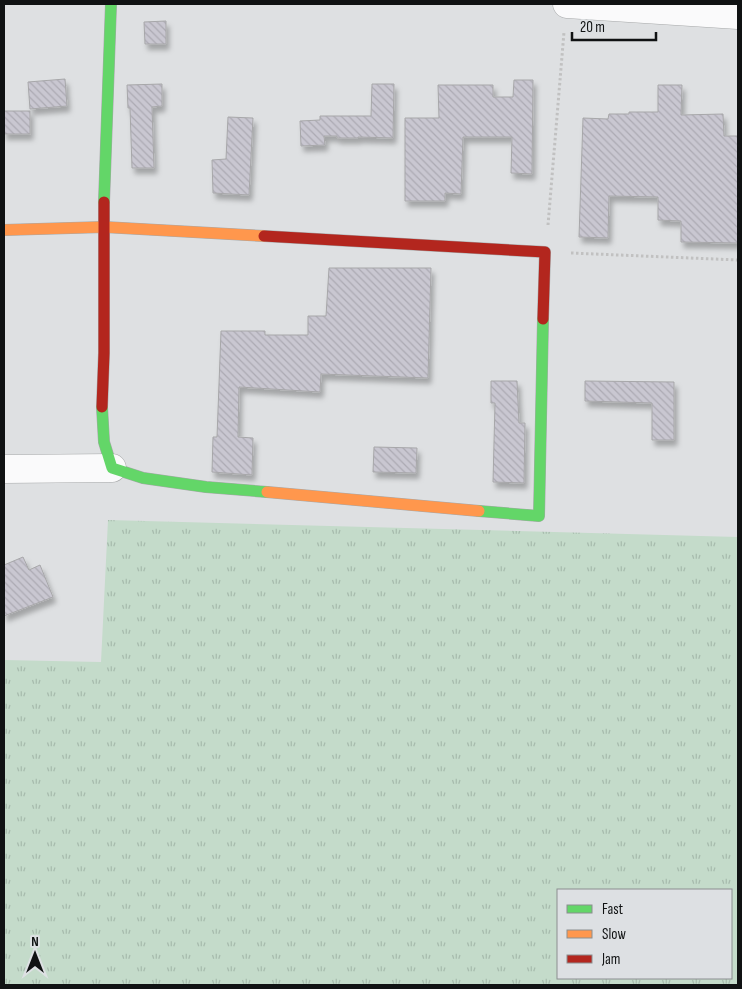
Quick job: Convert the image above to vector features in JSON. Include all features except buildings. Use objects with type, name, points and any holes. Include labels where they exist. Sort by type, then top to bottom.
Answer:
[{"type":"street","points":[[111,4],[104,227],[103,445],[112,468]]},
{"type":"street","points":[[567,4],[738,15]]},
{"type":"street","points":[[4,230],[104,227],[546,252],[539,516],[206,487],[143,478],[112,468],[4,469]]},
{"type":"path","points":[[567,4],[546,252],[738,260]]},
{"type":"green space","points":[[108,520],[738,537],[738,985],[4,985],[4,660],[101,662]]},
{"type":"traffic: fast","points":[[104,202],[111,4]]},
{"type":"traffic: fast","points":[[479,511],[539,516],[543,319]]},
{"type":"traffic: fast","points":[[102,407],[104,442],[112,468],[143,478],[206,487],[267,492]]},
{"type":"traffic: slow","points":[[4,230],[104,227],[264,236]]},
{"type":"traffic: slow","points":[[267,492],[479,511]]},
{"type":"traffic: jam","points":[[102,407],[104,202]]},
{"type":"traffic: jam","points":[[264,236],[545,252],[543,319]]}]
